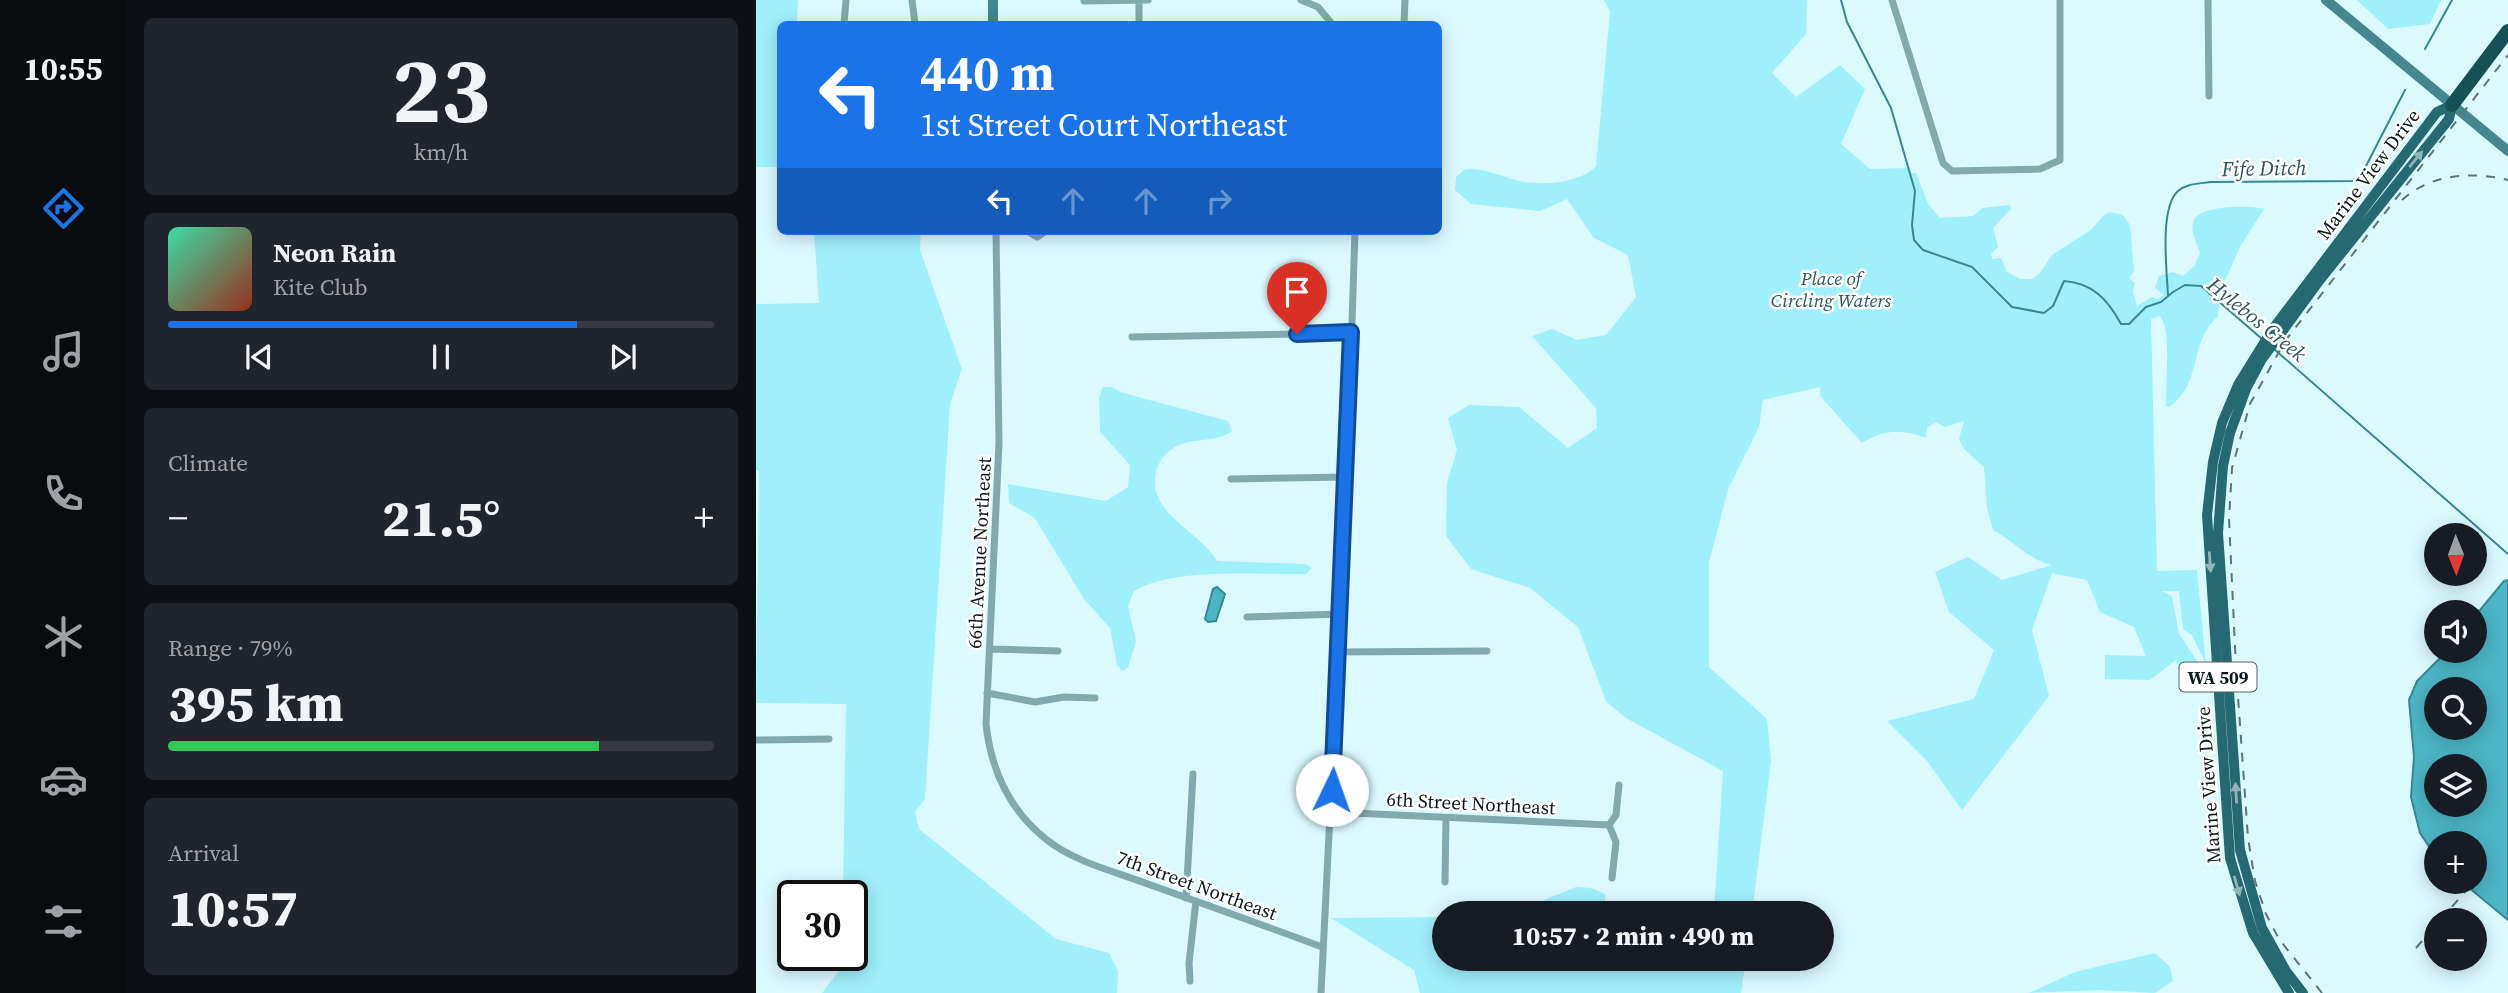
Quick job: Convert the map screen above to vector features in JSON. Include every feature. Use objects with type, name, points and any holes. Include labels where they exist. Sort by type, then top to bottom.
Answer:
[{"type":"highway","name":"WA 509","points":[[2452,105],[2508,31]]},
{"type":"main road","points":[[993,0],[993,21]]},
{"type":"main road","points":[[2326,0],[2508,150]]},
{"type":"main road","name":"Marine View Drive","points":[[2288,993],[2253,933],[2230,858],[2207,515],[2213,463],[2222,423],[2238,385],[2437,113],[2452,105]]},
{"type":"main road","name":"Marine View Drive","points":[[2258,358],[2230,433],[2219,491],[2218,533],[2240,850],[2262,928],[2286,971],[2303,993]]},
{"type":"street","points":[[844,21],[846,0]]},
{"type":"street","points":[[912,0],[915,21]]},
{"type":"street","points":[[1139,0],[1139,21]]},
{"type":"street","points":[[1084,1],[1147,0]]},
{"type":"street","points":[[1301,0],[1318,7],[1330,21]]},
{"type":"street","points":[[1404,21],[1405,0]]},
{"type":"street","points":[[1892,0],[1946,168],[1952,171],[2040,169],[2058,163],[2062,135],[2060,0]]},
{"type":"street","points":[[2208,0],[2209,96]]},
{"type":"street","name":"66th Avenue Northeast","points":[[996,235],[999,443],[987,693],[988,737],[991,758],[1002,786],[1032,827],[1061,849]]},
{"type":"street","points":[[1321,993],[1347,477],[1355,235]]},
{"type":"street","points":[[1132,337],[1351,332]]},
{"type":"street","points":[[1231,479],[1347,477]]},
{"type":"street","points":[[1247,617],[1340,614]]},
{"type":"street","points":[[990,649],[1058,651]]},
{"type":"street","points":[[1339,652],[1487,651]]},
{"type":"street","points":[[987,693],[1035,702],[1054,698],[1096,698]]},
{"type":"street","points":[[756,740],[829,739]]},
{"type":"street","points":[[1186,898],[1193,774]]},
{"type":"street","points":[[1612,878],[1616,842],[1609,825],[1616,815],[1619,785]]},
{"type":"street","name":"6th Street Northeast","points":[[1331,812],[1609,825]]},
{"type":"street","points":[[1446,882],[1447,819]]},
{"type":"street","name":"7th Street Northeast","points":[[1061,849],[1322,947]]},
{"type":"street","points":[[1190,981],[1189,963],[1196,901]]},
{"type":"green space","points":[[756,0],[798,0],[797,21],[777,21],[777,167],[756,167]]},
{"type":"green space","name":"Place of Circling Waters","points":[[1604,0],[1807,0],[1806,34],[1772,73],[1796,97],[1840,65],[1865,89],[1841,144],[1870,169],[1908,168],[1910,173],[1916,173],[1928,204],[1940,218],[1973,216],[1983,208],[2010,205],[2011,209],[1993,228],[1998,247],[1991,254],[1992,259],[2001,258],[2007,272],[2020,279],[2032,279],[2040,273],[2052,255],[2091,230],[2104,215],[2110,212],[2123,215],[2130,225],[2134,271],[2129,278],[2135,283],[2133,291],[2137,306],[2152,297],[2157,299],[2164,295],[2155,288],[2159,276],[2173,272],[2183,276],[2194,266],[2200,253],[2193,233],[2194,220],[2198,215],[2226,207],[2264,209],[2241,245],[2220,291],[2218,316],[2202,339],[2187,386],[2169,407],[2166,406],[2167,358],[2164,323],[2160,316],[2151,319],[2157,571],[2197,570],[2206,664],[2192,635],[2183,629],[2179,591],[2161,591],[2172,596],[2179,634],[2199,664],[2195,684],[2184,683],[2176,660],[2150,680],[2105,679],[2105,655],[2146,656],[2134,627],[2100,612],[2087,580],[2052,573],[2032,630],[2049,696],[1962,810],[1927,761],[1887,721],[1974,699],[1994,650],[1949,612],[1935,572],[1968,557],[2002,580],[2052,565],[2029,555],[1993,530],[1987,508],[1984,467],[1964,449],[1959,439],[1964,421],[1945,427],[1935,422],[1927,428],[1926,438],[1893,432],[1878,435],[1862,443],[1821,397],[1820,387],[1763,400],[1759,427],[1729,487],[1709,562],[1709,667],[1767,719],[1771,761],[1754,901],[1715,901],[1723,771],[1626,718],[1606,701],[1578,627],[1530,588],[1471,569],[1446,536],[1447,483],[1457,450],[1448,418],[1469,405],[1519,407],[1568,448],[1597,428],[1596,408],[1532,336],[1552,329],[1577,340],[1606,335],[1636,297],[1628,255],[1594,238],[1567,199],[1540,211],[1471,204],[1455,190],[1456,177],[1464,170],[1478,169],[1524,182],[1542,183],[1563,182],[1582,176],[1596,166],[1610,11]]},
{"type":"green space","points":[[2357,0],[2441,0],[2430,24],[2388,29]]},
{"type":"green space","points":[[814,235],[921,235],[920,250],[962,369],[950,404],[925,799],[915,812],[919,829],[1056,939],[1109,953],[1118,971],[1117,993],[822,993],[839,971],[868,971],[868,880],[843,880],[846,704],[756,703],[759,471],[756,470],[756,304],[819,303]]},
{"type":"green space","points":[[1103,387],[1228,421],[1232,431],[1219,437],[1175,447],[1163,458],[1156,472],[1155,486],[1166,510],[1209,550],[1217,561],[1305,564],[1312,568],[1306,574],[1193,575],[1151,583],[1134,591],[1128,606],[1136,641],[1128,668],[1122,671],[1117,665],[1110,628],[1084,599],[1035,518],[1009,503],[1008,484],[1106,501],[1128,487],[1130,465],[1100,432],[1099,397]]},
{"type":"green space","points":[[1576,887],[1591,888],[1605,894],[1605,901],[1542,901]]},
{"type":"green space","points":[[1432,917],[1432,971],[1744,971],[1741,993],[1420,993],[1414,970],[1331,918]]},
{"type":"green space","points":[[2155,953],[2170,967],[2173,981],[2155,993],[2098,990],[2029,993],[2075,972]]},
{"type":"shaded area","points":[[2508,580],[2508,920],[2477,894],[2487,894],[2487,831],[2424,831],[2424,839],[2411,797],[2414,757],[2409,700],[2417,681],[2435,663],[2487,663],[2487,602],[2504,581]]},
{"type":"shaded area","points":[[1217,587],[1225,594],[1216,621],[1208,622],[1205,619],[1213,589]]},
{"type":"waterway","name":"Hylebos Creek","points":[[1841,0],[1847,22],[1891,108],[1915,191],[1912,225],[1914,240],[1923,250],[1972,267],[2012,307],[2044,313],[2053,306],[2064,281],[2083,285],[2105,300],[2121,324],[2129,324],[2146,307],[2161,302],[2185,285],[2201,286],[2262,339]]},
{"type":"waterway","name":"Fife Ditch","points":[[2425,49],[2452,0]]},
{"type":"waterway","name":"Fife Ditch","points":[[2168,296],[2166,225],[2172,199],[2178,191],[2189,185],[2210,182],[2354,181],[2366,166],[2405,90]]},
{"type":"waterway","name":"Hylebos Creek","points":[[2274,349],[2508,554]]},
{"type":"railway","points":[[2322,993],[2279,939],[2266,914],[2255,881],[2248,838],[2236,668],[2229,519],[2232,468],[2250,404],[2285,341],[2508,55]]},
{"type":"railway","points":[[2402,200],[2425,185],[2452,177],[2480,176],[2508,180]]},
{"type":"railway","points":[[2451,908],[2463,894]]},
{"type":"railway","points":[[2416,948],[2424,939]]},
{"type":"route","points":[[1297,334],[1351,332],[1332,790]]}]
